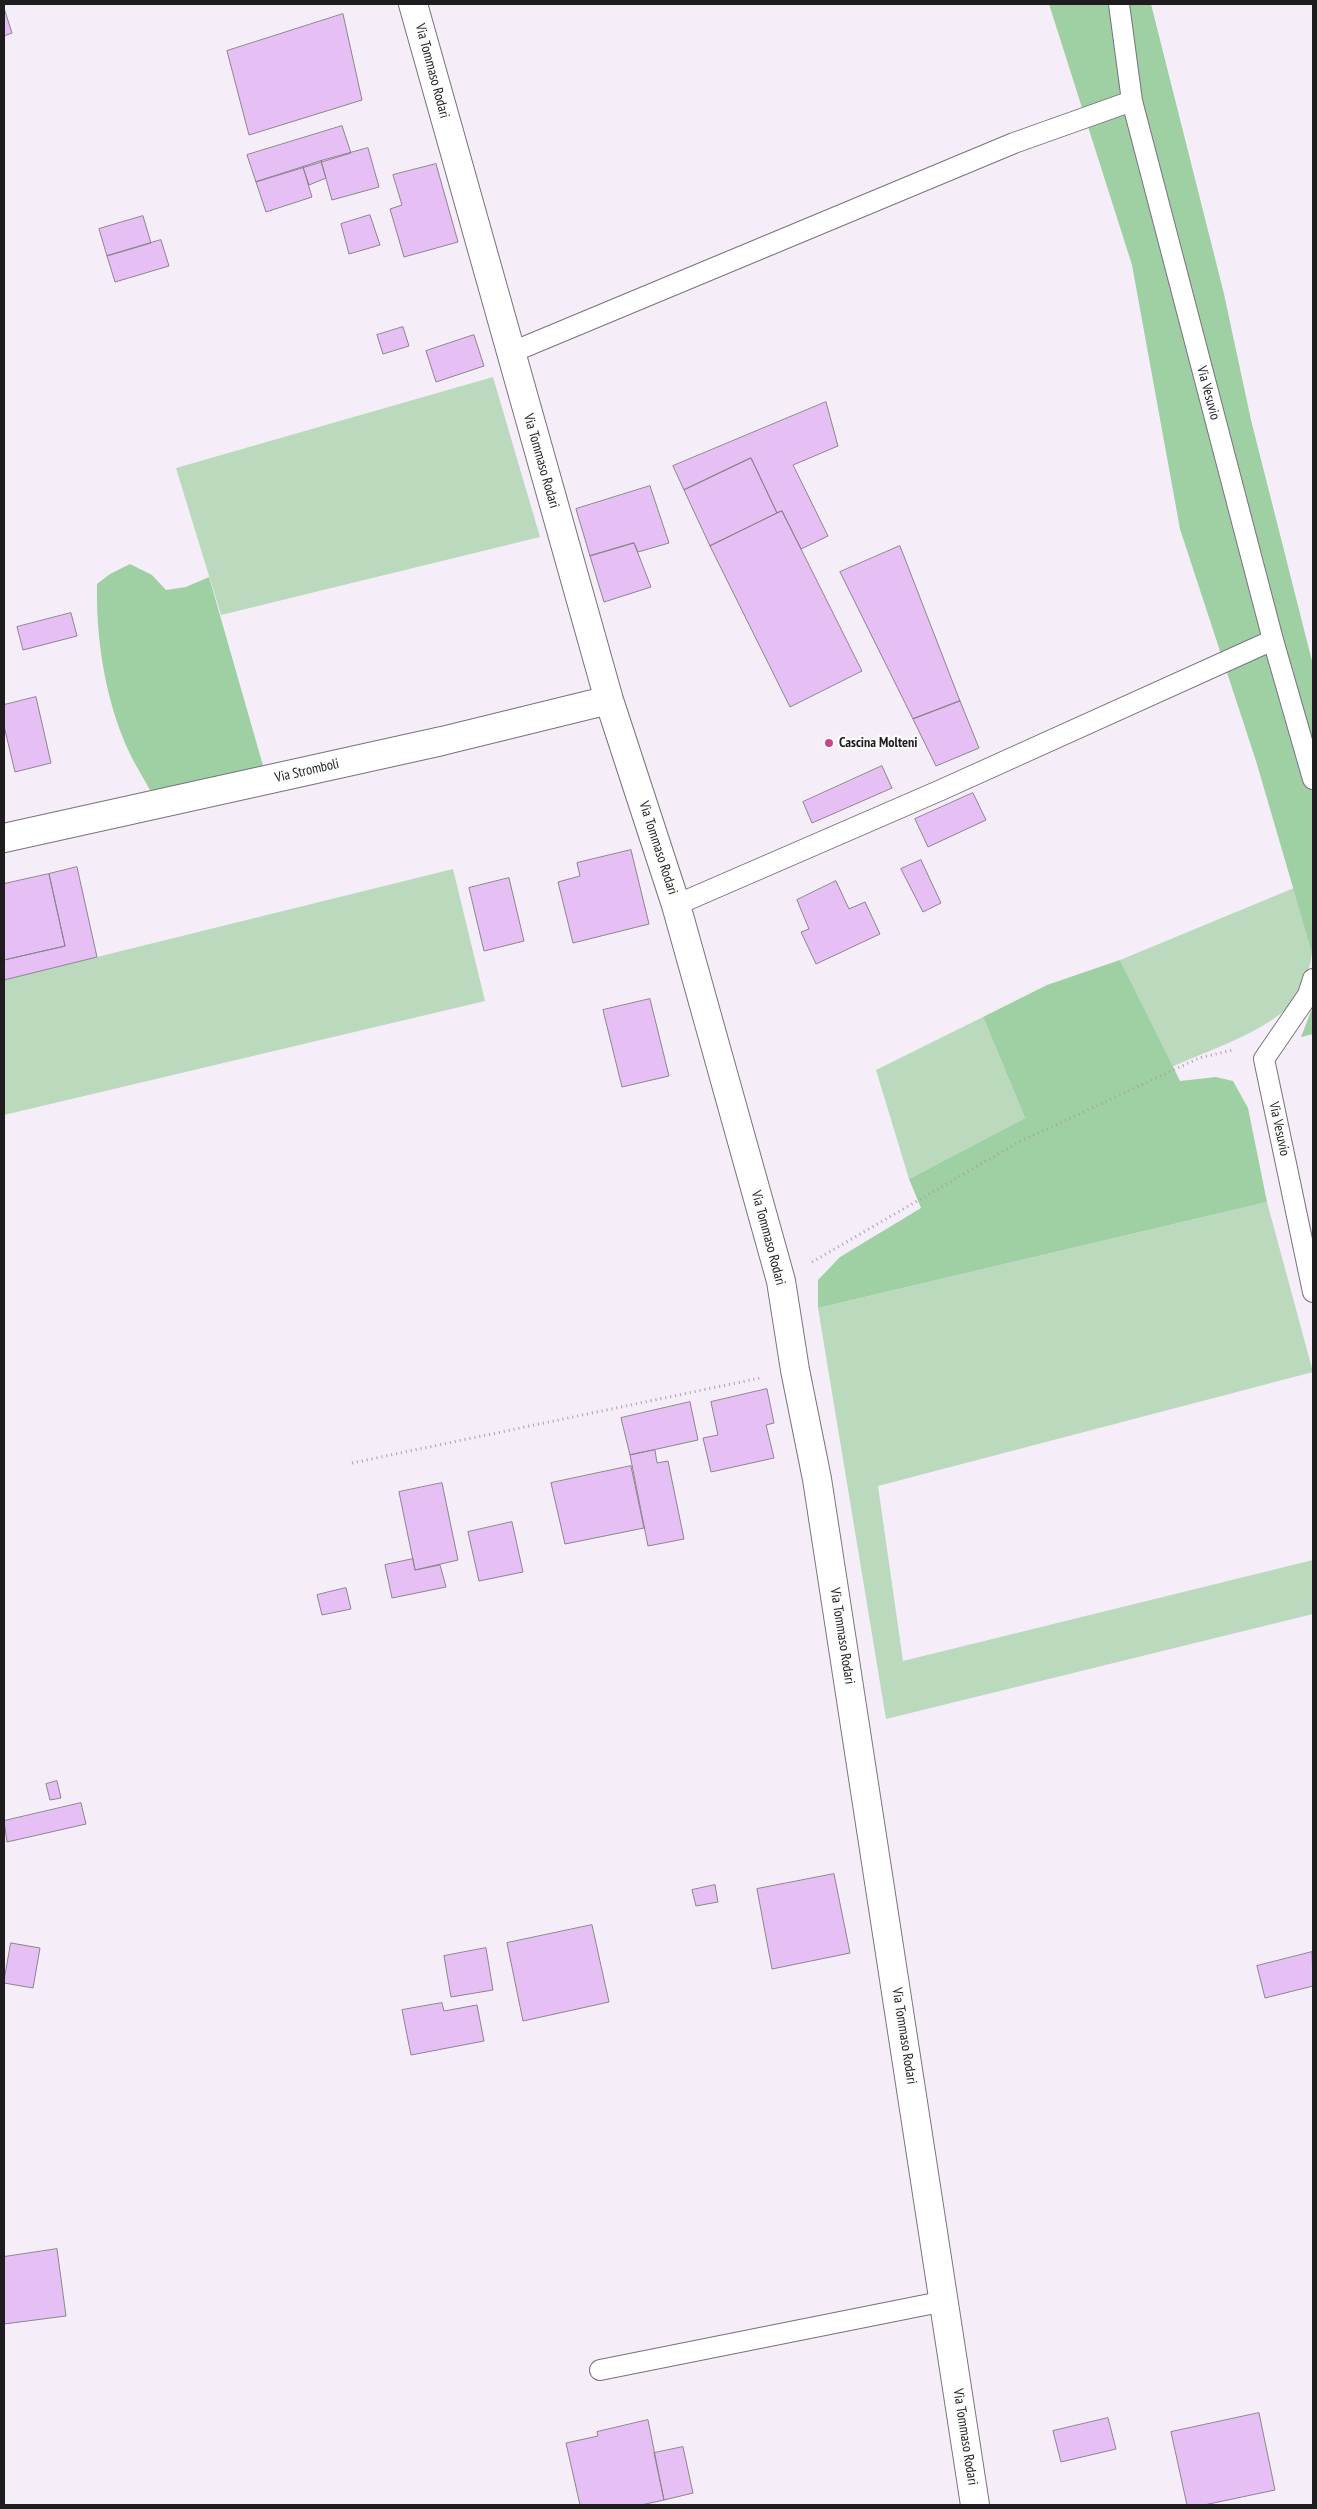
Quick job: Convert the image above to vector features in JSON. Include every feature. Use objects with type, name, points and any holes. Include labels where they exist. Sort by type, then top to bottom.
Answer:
[{"type":"street","name":"Via Tommaso Rodari","points":[[414,4],[609,700],[676,905],[780,1281],[795,1370],[818,1478],[975,2505]]},
{"type":"street","name":"Via Stromboli","points":[[4,838],[433,743],[609,700]]},
{"type":"lane","name":"Via Vesuvio","points":[[1119,4],[1132,101],[1273,640],[1313,779]]},
{"type":"lane","points":[[510,352],[1014,143],[1132,101]]},
{"type":"lane","points":[[676,905],[963,780],[1273,640]]},
{"type":"lane","points":[[1264,1059],[1308,995],[1313,978]]},
{"type":"lane","name":"Via Vesuvio","points":[[1264,1059],[1313,1292]]},
{"type":"lane","points":[[600,2370],[945,2301]]},
{"type":"path","points":[[780,1281],[1017,1143],[1199,1058],[1242,1048],[1264,1059]]},
{"type":"path","points":[[352,1463],[795,1370]]},
{"type":"green space","points":[[1049,4],[1151,4],[1224,294],[1251,420],[1313,665],[1313,956],[1256,761],[1180,529],[1132,265]]},
{"type":"green space","points":[[493,377],[540,537],[221,615],[176,468]]},
{"type":"green space","points":[[130,564],[152,575],[166,590],[186,587],[209,577],[264,769],[151,792],[129,752],[116,720],[102,662],[98,623],[97,584],[110,574]]},
{"type":"green space","points":[[453,869],[485,1001],[4,1115],[4,980]]},
{"type":"green space","points":[[1294,888],[1312,951],[1306,975],[1293,1001],[1283,1012],[1257,1029],[1172,1067],[1120,960]]},
{"type":"green space","points":[[1120,960],[1180,1081],[1216,1077],[1233,1081],[1248,1108],[1267,1202],[818,1308],[818,1280],[840,1257],[921,1208],[909,1179],[1025,1118],[983,1017],[1047,985]]},
{"type":"green space","points":[[1313,1006],[1313,1034],[1301,1037]]},
{"type":"green space","points":[[983,1017],[1025,1118],[909,1179],[876,1070]]},
{"type":"green space","points":[[1267,1202],[1313,1372],[878,1486],[903,1661],[1313,1560],[1313,1614],[886,1719],[818,1308]]},
{"type":"building","points":[[4,8],[12,33],[4,36]]},
{"type":"building","points":[[343,14],[362,100],[249,135],[227,51]]},
{"type":"building","points":[[342,126],[351,153],[256,182],[247,155]]},
{"type":"building","points":[[368,148],[379,187],[332,200],[321,161]]},
{"type":"building","points":[[321,161],[326,178],[309,185],[303,167]]},
{"type":"building","points":[[436,164],[458,242],[404,257],[390,209],[402,205],[393,175]]},
{"type":"building","points":[[303,167],[312,197],[266,212],[256,182]]},
{"type":"building","points":[[370,215],[380,245],[349,254],[341,224]]},
{"type":"building","points":[[143,216],[151,243],[107,256],[99,229]]},
{"type":"building","points":[[161,240],[169,266],[115,282],[107,256]]},
{"type":"building","points":[[403,327],[409,346],[383,354],[377,335]]},
{"type":"building","points":[[474,335],[484,366],[436,382],[426,351]]},
{"type":"building","points":[[826,402],[838,446],[793,465],[828,536],[801,549],[782,511],[777,513],[751,458],[684,490],[673,466]]},
{"type":"building","points":[[751,458],[777,513],[710,546],[684,490]]},
{"type":"building","points":[[650,486],[669,543],[638,552],[634,543],[590,556],[576,509]]},
{"type":"building","points":[[782,511],[862,671],[790,707],[710,546]]},
{"type":"building","points":[[634,543],[651,587],[604,602],[590,556]]},
{"type":"building","points":[[900,546],[960,701],[913,719],[840,572]]},
{"type":"building","points":[[71,613],[77,636],[23,650],[17,627]]},
{"type":"building","points":[[36,697],[51,763],[15,772],[4,726],[4,705]]},
{"type":"building","points":[[960,701],[979,748],[936,766],[913,719]]},
{"type":"building","points":[[882,766],[892,788],[812,823],[803,802]]},
{"type":"building","points":[[973,793],[986,820],[928,847],[915,819]]},
{"type":"building","points":[[631,850],[649,924],[573,943],[558,882],[580,876],[577,863]]},
{"type":"building","points":[[921,860],[941,903],[923,912],[901,869]]},
{"type":"building","points":[[77,867],[97,957],[4,980],[4,960],[65,946],[49,874]]},
{"type":"building","points":[[49,874],[65,946],[4,960],[4,884]]},
{"type":"building","points":[[509,878],[524,941],[484,951],[469,888]]},
{"type":"building","points":[[836,881],[849,909],[865,902],[880,934],[816,964],[801,932],[809,929],[797,900]]},
{"type":"building","points":[[650,999],[669,1076],[622,1087],[603,1010]]},
{"type":"building","points":[[767,1389],[774,1423],[766,1425],[774,1458],[711,1472],[703,1438],[718,1435],[711,1402]]},
{"type":"building","points":[[690,1402],[698,1440],[630,1455],[621,1418]]},
{"type":"building","points":[[655,1450],[657,1463],[668,1461],[684,1539],[648,1546],[630,1455]]},
{"type":"building","points":[[631,1466],[644,1528],[565,1544],[551,1483]]},
{"type":"building","points":[[442,1483],[458,1560],[415,1570],[399,1492]]},
{"type":"building","points":[[512,1522],[523,1572],[479,1581],[468,1532]]},
{"type":"building","points":[[413,1559],[415,1570],[440,1565],[446,1587],[392,1598],[385,1565]]},
{"type":"building","points":[[346,1588],[351,1609],[322,1615],[317,1595]]},
{"type":"building","points":[[57,1781],[61,1798],[50,1800],[46,1784]]},
{"type":"building","points":[[81,1803],[86,1824],[7,1842],[4,1821]]},
{"type":"building","points":[[834,1874],[850,1953],[772,1969],[757,1889]]},
{"type":"building","points":[[715,1885],[718,1902],[696,1906],[692,1890]]},
{"type":"building","points":[[592,1925],[609,2002],[523,2021],[507,1943]]},
{"type":"building","points":[[11,1943],[40,1948],[33,1988],[4,1983]]},
{"type":"building","points":[[486,1948],[493,1990],[451,1997],[444,1956]]},
{"type":"building","points":[[1312,1952],[1313,1986],[1265,1998],[1257,1966]]},
{"type":"building","points":[[442,2003],[444,2011],[477,2005],[484,2041],[411,2055],[402,2010]]},
{"type":"building","points":[[57,2249],[66,2316],[4,2324],[4,2257]]},
{"type":"building","points":[[1259,2413],[1275,2490],[1204,2505],[1187,2505],[1171,2432]]},
{"type":"building","points":[[1108,2418],[1116,2449],[1061,2462],[1053,2431]]},
{"type":"building","points":[[648,2420],[664,2500],[641,2505],[580,2505],[566,2443],[598,2436],[597,2432]]},
{"type":"building","points":[[683,2447],[693,2493],[664,2500],[654,2453]]},
{"type":"place","name":"Cascina Molteni","points":[[829,743]]}]
